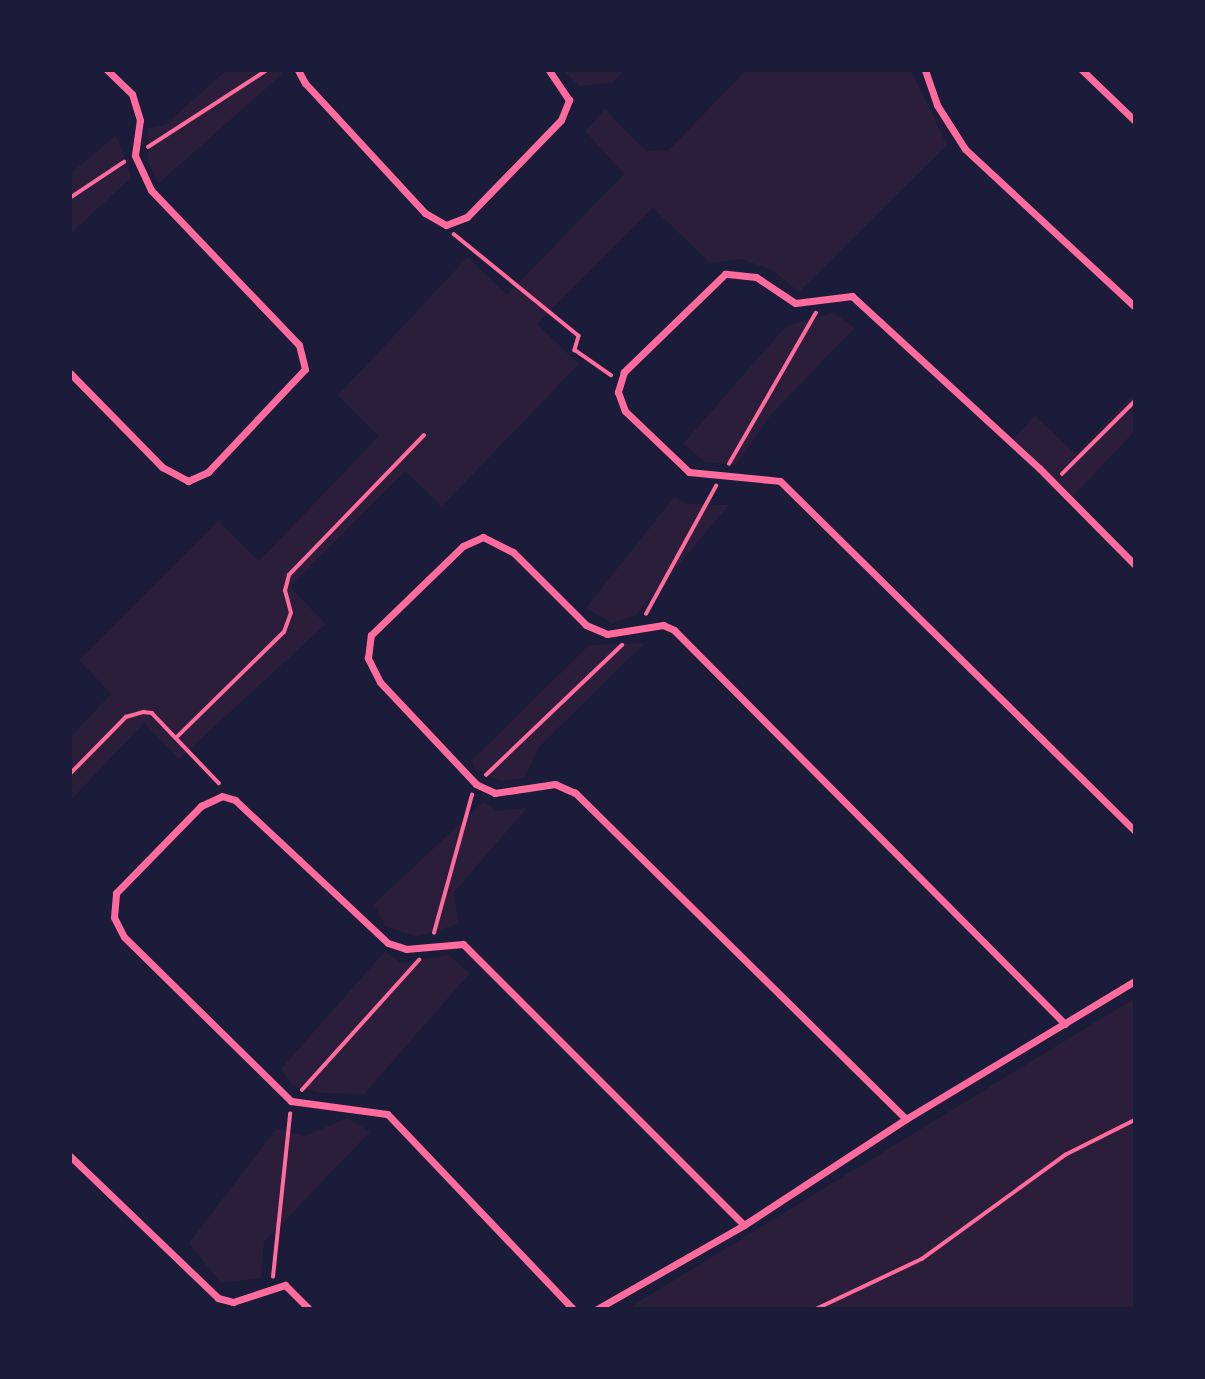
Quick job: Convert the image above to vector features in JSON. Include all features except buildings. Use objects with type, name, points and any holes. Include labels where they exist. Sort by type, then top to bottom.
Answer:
[{"type":"street","points":[[70,373],[162,467],[188,481],[208,472],[304,369],[299,345],[151,190],[135,155],[140,120],[132,94],[107,70]]},
{"type":"street","points":[[298,70],[305,83],[425,213],[446,225],[467,217],[561,120],[569,100],[549,70]]},
{"type":"street","points":[[925,70],[937,105],[965,149],[1135,307]]},
{"type":"street","points":[[1082,70],[1135,121]]},
{"type":"street","points":[[1135,565],[1053,483],[852,296],[795,303],[756,277],[738,273],[725,274],[624,372],[618,392],[625,411],[689,472],[780,481],[1135,831]]},
{"type":"street","points":[[906,1119],[575,793],[555,784],[495,793],[475,785],[380,682],[368,659],[371,635],[463,546],[483,537],[513,552],[586,625],[607,634],[663,625],[682,637],[1065,1024]]},
{"type":"street","points":[[573,1309],[387,1114],[291,1101],[124,937],[114,917],[116,893],[201,806],[222,796],[235,800],[388,943],[406,949],[463,944],[744,1225]]},
{"type":"street","points":[[597,1309],[744,1225],[906,1119],[1135,982]]},
{"type":"street","points":[[70,1156],[204,1288],[233,1302]]},
{"type":"street","points":[[226,1309],[233,1302],[272,1286],[285,1285],[309,1309]]},
{"type":"path","points":[[70,198],[267,70]]},
{"type":"path","points":[[446,225],[461,243],[579,336],[575,350],[610,374],[618,392]]},
{"type":"path","points":[[1053,483],[1135,401]]},
{"type":"path","points":[[176,738],[284,632],[291,612],[285,591],[289,575],[424,435]]},
{"type":"path","points":[[272,1286],[291,1101],[429,948],[475,785],[637,630]]},
{"type":"path","points":[[70,774],[130,715],[152,713],[218,780],[222,796]]},
{"type":"path","points":[[816,1309],[922,1259],[1065,1155],[1135,1120]]},
{"type":"shaded area","points":[[227,70],[281,70],[282,74],[159,183],[148,163],[148,128],[165,125]]},
{"type":"shaded area","points":[[562,70],[625,70],[612,83],[580,86]]},
{"type":"shaded area","points":[[746,70],[911,70],[947,145],[799,292],[772,270],[741,259],[710,263],[653,208],[537,324],[579,364],[442,506],[405,471],[290,587],[326,624],[179,759],[144,723],[70,801],[70,738],[111,694],[79,660],[218,521],[259,561],[379,436],[338,395],[468,257],[507,295],[624,174],[585,131],[605,109],[646,151],[669,150]]},
{"type":"shaded area","points":[[116,135],[131,178],[70,234],[70,174]]},
{"type":"shaded area","points":[[833,313],[855,328],[772,413],[736,465],[705,462],[683,444],[786,326]]},
{"type":"shaded area","points":[[1135,393],[1135,431],[1073,496],[1013,439],[1035,416],[1076,454]]},
{"type":"shaded area","points":[[674,497],[688,504],[729,505],[636,615],[612,623],[586,608]]},
{"type":"shaded area","points":[[645,643],[538,748],[525,778],[501,781],[475,769],[472,760],[589,645]]},
{"type":"shaded area","points":[[483,802],[498,811],[527,808],[454,892],[458,924],[416,937],[385,926],[374,904]]},
{"type":"shaded area","points":[[385,951],[401,963],[449,955],[470,973],[364,1094],[322,1093],[292,1085],[281,1069]]},
{"type":"shaded area","points":[[1135,998],[1135,1309],[627,1309],[1071,1037]]},
{"type":"shaded area","points":[[347,1118],[370,1132],[264,1242],[261,1278],[221,1283],[189,1243],[276,1129],[305,1136]]}]
